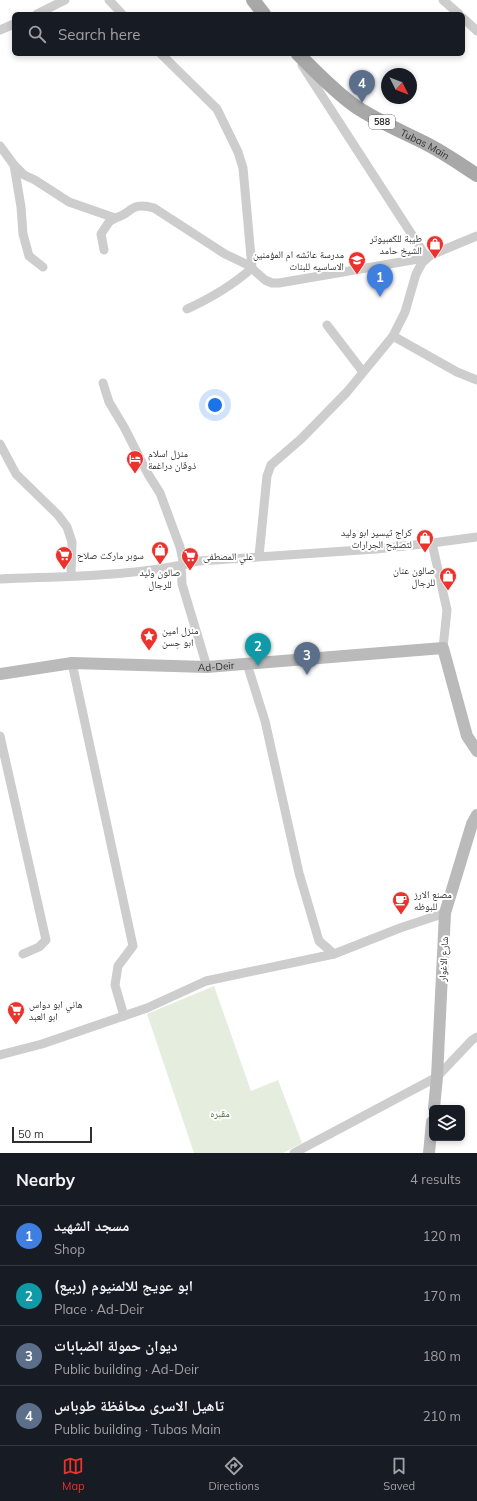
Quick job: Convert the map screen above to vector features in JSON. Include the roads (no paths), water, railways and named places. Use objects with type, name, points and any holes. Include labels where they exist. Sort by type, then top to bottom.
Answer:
[{"type":"main road","points":[[253,0],[262,12]]},
{"type":"main road","name":"Tubas Main","points":[[300,56],[326,82],[355,106],[378,120],[447,155],[477,176]]},
{"type":"street","points":[[41,12],[65,0]]},
{"type":"street","points":[[109,0],[120,12]]},
{"type":"street","points":[[443,0],[457,12]]},
{"type":"street","points":[[465,20],[477,31]]},
{"type":"street","points":[[0,30],[12,25]]},
{"type":"street","points":[[163,56],[217,109],[238,152],[243,168],[252,268]]},
{"type":"street","points":[[296,56],[427,259]]},
{"type":"street","points":[[0,146],[14,166],[24,175],[35,180],[69,202],[115,218]]},
{"type":"street","points":[[14,166],[21,207],[23,234],[27,249],[30,256],[43,267]]},
{"type":"street","points":[[104,250],[101,234],[109,222],[122,216],[132,208],[137,206],[148,206],[154,208],[225,254],[243,262],[265,280],[272,283],[424,258],[427,259]]},
{"type":"street","points":[[259,556],[267,476],[271,465],[307,433],[347,392],[393,336],[405,312],[418,268],[422,263],[431,256],[477,236]]},
{"type":"street","points":[[187,308],[211,298],[242,277],[252,268]]},
{"type":"street","points":[[327,325],[363,372]]},
{"type":"street","points":[[393,336],[457,372],[477,380]]},
{"type":"street","points":[[103,383],[109,402],[160,493],[180,547],[183,565],[182,584],[207,667]]},
{"type":"street","points":[[0,444],[16,474],[58,515],[67,527],[72,542],[71,576]]},
{"type":"street","points":[[0,579],[123,573],[183,565],[199,561],[376,549],[477,537]]},
{"type":"street","points":[[432,543],[447,610],[443,648],[467,736],[477,751]]},
{"type":"street","name":"Ad-Deir","points":[[0,674],[72,663],[207,667],[443,648]]},
{"type":"street","points":[[72,663],[133,946],[118,966],[115,985],[124,1016]]},
{"type":"street","points":[[247,664],[264,721],[305,896],[319,941],[334,954]]},
{"type":"street","points":[[0,736],[46,940],[39,947],[23,954]]},
{"type":"street","name":"شارع الاغوار","points":[[434,1105],[445,913],[472,824],[477,815]]},
{"type":"street","points":[[0,1055],[42,1044],[147,1008],[206,981],[334,954],[400,928],[445,913]]},
{"type":"street","points":[[294,1153],[437,1077],[472,1040],[477,1037]]},
{"type":"street","points":[[429,1153],[430,1141]]},
{"type":"place","name":"تاهيل الاسرى محافظة طوباس","points":[[362,103]]},
{"type":"place","name":"طيبة للكمبيوتر الشيخ حامد","points":[[435,259]]},
{"type":"place","name":"مدرسة عائشه ام المؤمنين الاساسيه للبنات","points":[[357,275]]},
{"type":"place","name":"مسجد الشهيد","points":[[380,297]]},
{"type":"place","name":"منزل اسلام ذوقان دراغمة","points":[[135,474]]},
{"type":"place","name":"كراج تيسير ابو وليد لتصليح الجرارات","points":[[425,553]]},
{"type":"place","name":"صالون وليد للرجال","points":[[160,565]]},
{"type":"place","name":"سوبر ماركت صلاح","points":[[64,570]]},
{"type":"place","name":"علي المصطفى","points":[[190,571]]},
{"type":"place","name":"صالون عنان للرجال","points":[[448,591]]},
{"type":"place","name":"منزل امين ابو حِسن","points":[[149,651]]},
{"type":"place","name":"ابو عويج للالمنيوم (ربيع)","points":[[258,666]]},
{"type":"place","name":"ديوان حمولة الضبابات","points":[[307,675]]},
{"type":"place","name":"مصنع الارز للبوظه","points":[[401,915]]},
{"type":"place","name":"هاني ابو دواس ابو العبد","points":[[16,1025]]},
{"type":"park label","name":"مقبره","points":[[220,1113]]}]
